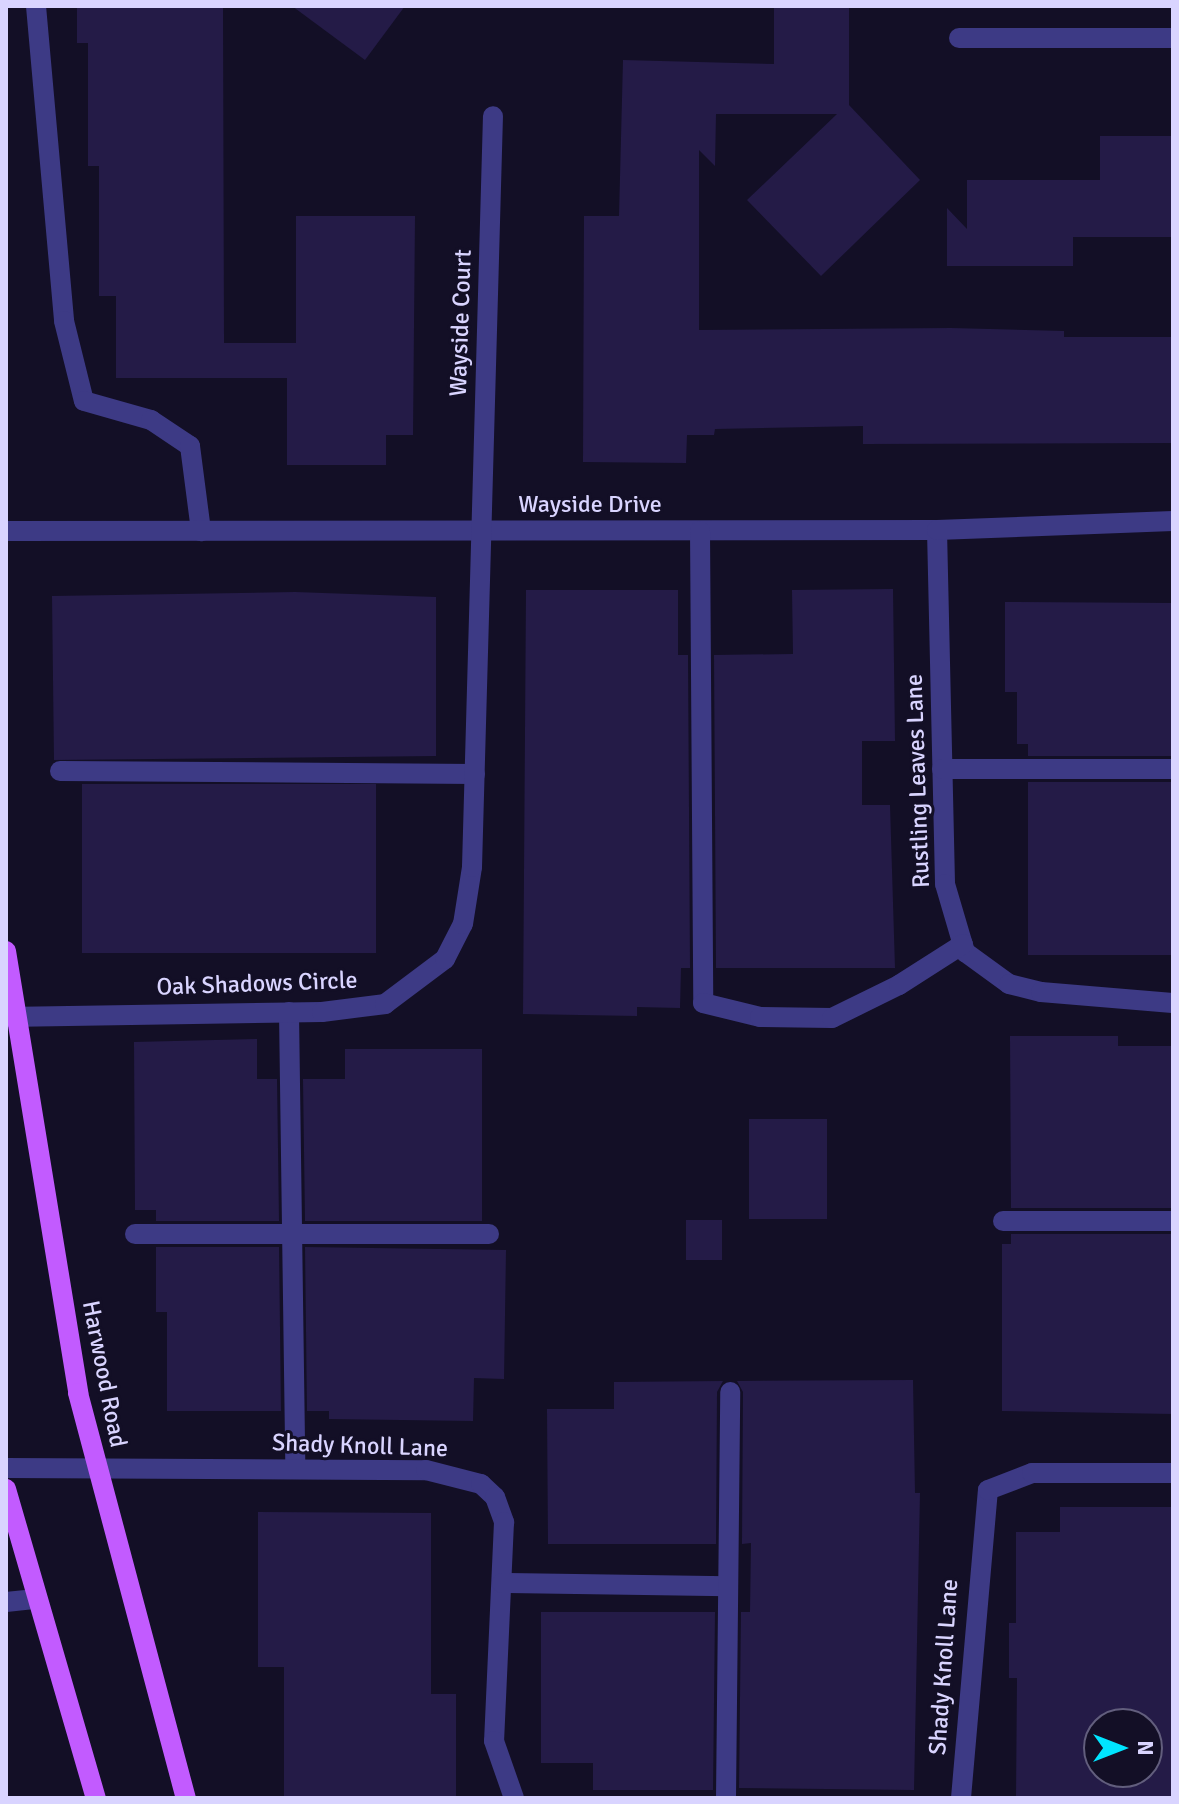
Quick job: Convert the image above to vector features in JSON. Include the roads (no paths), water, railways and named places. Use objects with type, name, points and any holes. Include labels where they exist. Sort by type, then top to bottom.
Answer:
[{"type":"main road","name":"Harwood Road","points":[[6,951],[11,1017],[96,1468],[186,1798]]},
{"type":"main road","points":[[6,1489],[96,1798]]},
{"type":"street","points":[[36,6],[64,321],[84,401],[151,420],[190,446],[201,531]]},
{"type":"street","points":[[959,38],[1173,38]]},
{"type":"street","name":"Wayside Court","points":[[481,531],[493,116]]},
{"type":"street","name":"Wayside Drive","points":[[6,531],[937,530],[1173,521]]},
{"type":"street","name":"Rustling Leaves Lane","points":[[937,530],[945,884],[963,944]]},
{"type":"street","name":"Oak Shadows Circle","points":[[11,1017],[289,1012],[385,1004],[445,959],[463,924],[475,774],[481,531]]},
{"type":"street","points":[[700,531],[703,1003],[760,1017],[832,1018],[899,985],[963,944],[974,961],[1030,990],[1173,1003]]},
{"type":"street","points":[[942,769],[1173,769]]},
{"type":"street","points":[[60,771],[475,774]]},
{"type":"street","points":[[289,1012],[295,1469]]},
{"type":"street","points":[[1003,1221],[1173,1221]]},
{"type":"street","points":[[135,1234],[489,1234]]},
{"type":"street","points":[[726,1798],[730,1392]]},
{"type":"street","name":"Shady Knoll Lane","points":[[6,1468],[426,1470],[481,1484],[495,1497],[504,1522],[494,1741],[514,1798]]},
{"type":"street","name":"Shady Knoll Lane","points":[[961,1798],[981,1508],[988,1490],[1032,1473],[1173,1473]]},
{"type":"street","points":[[502,1583],[728,1586]]},
{"type":"street","points":[[6,1602],[36,1599]]}]
